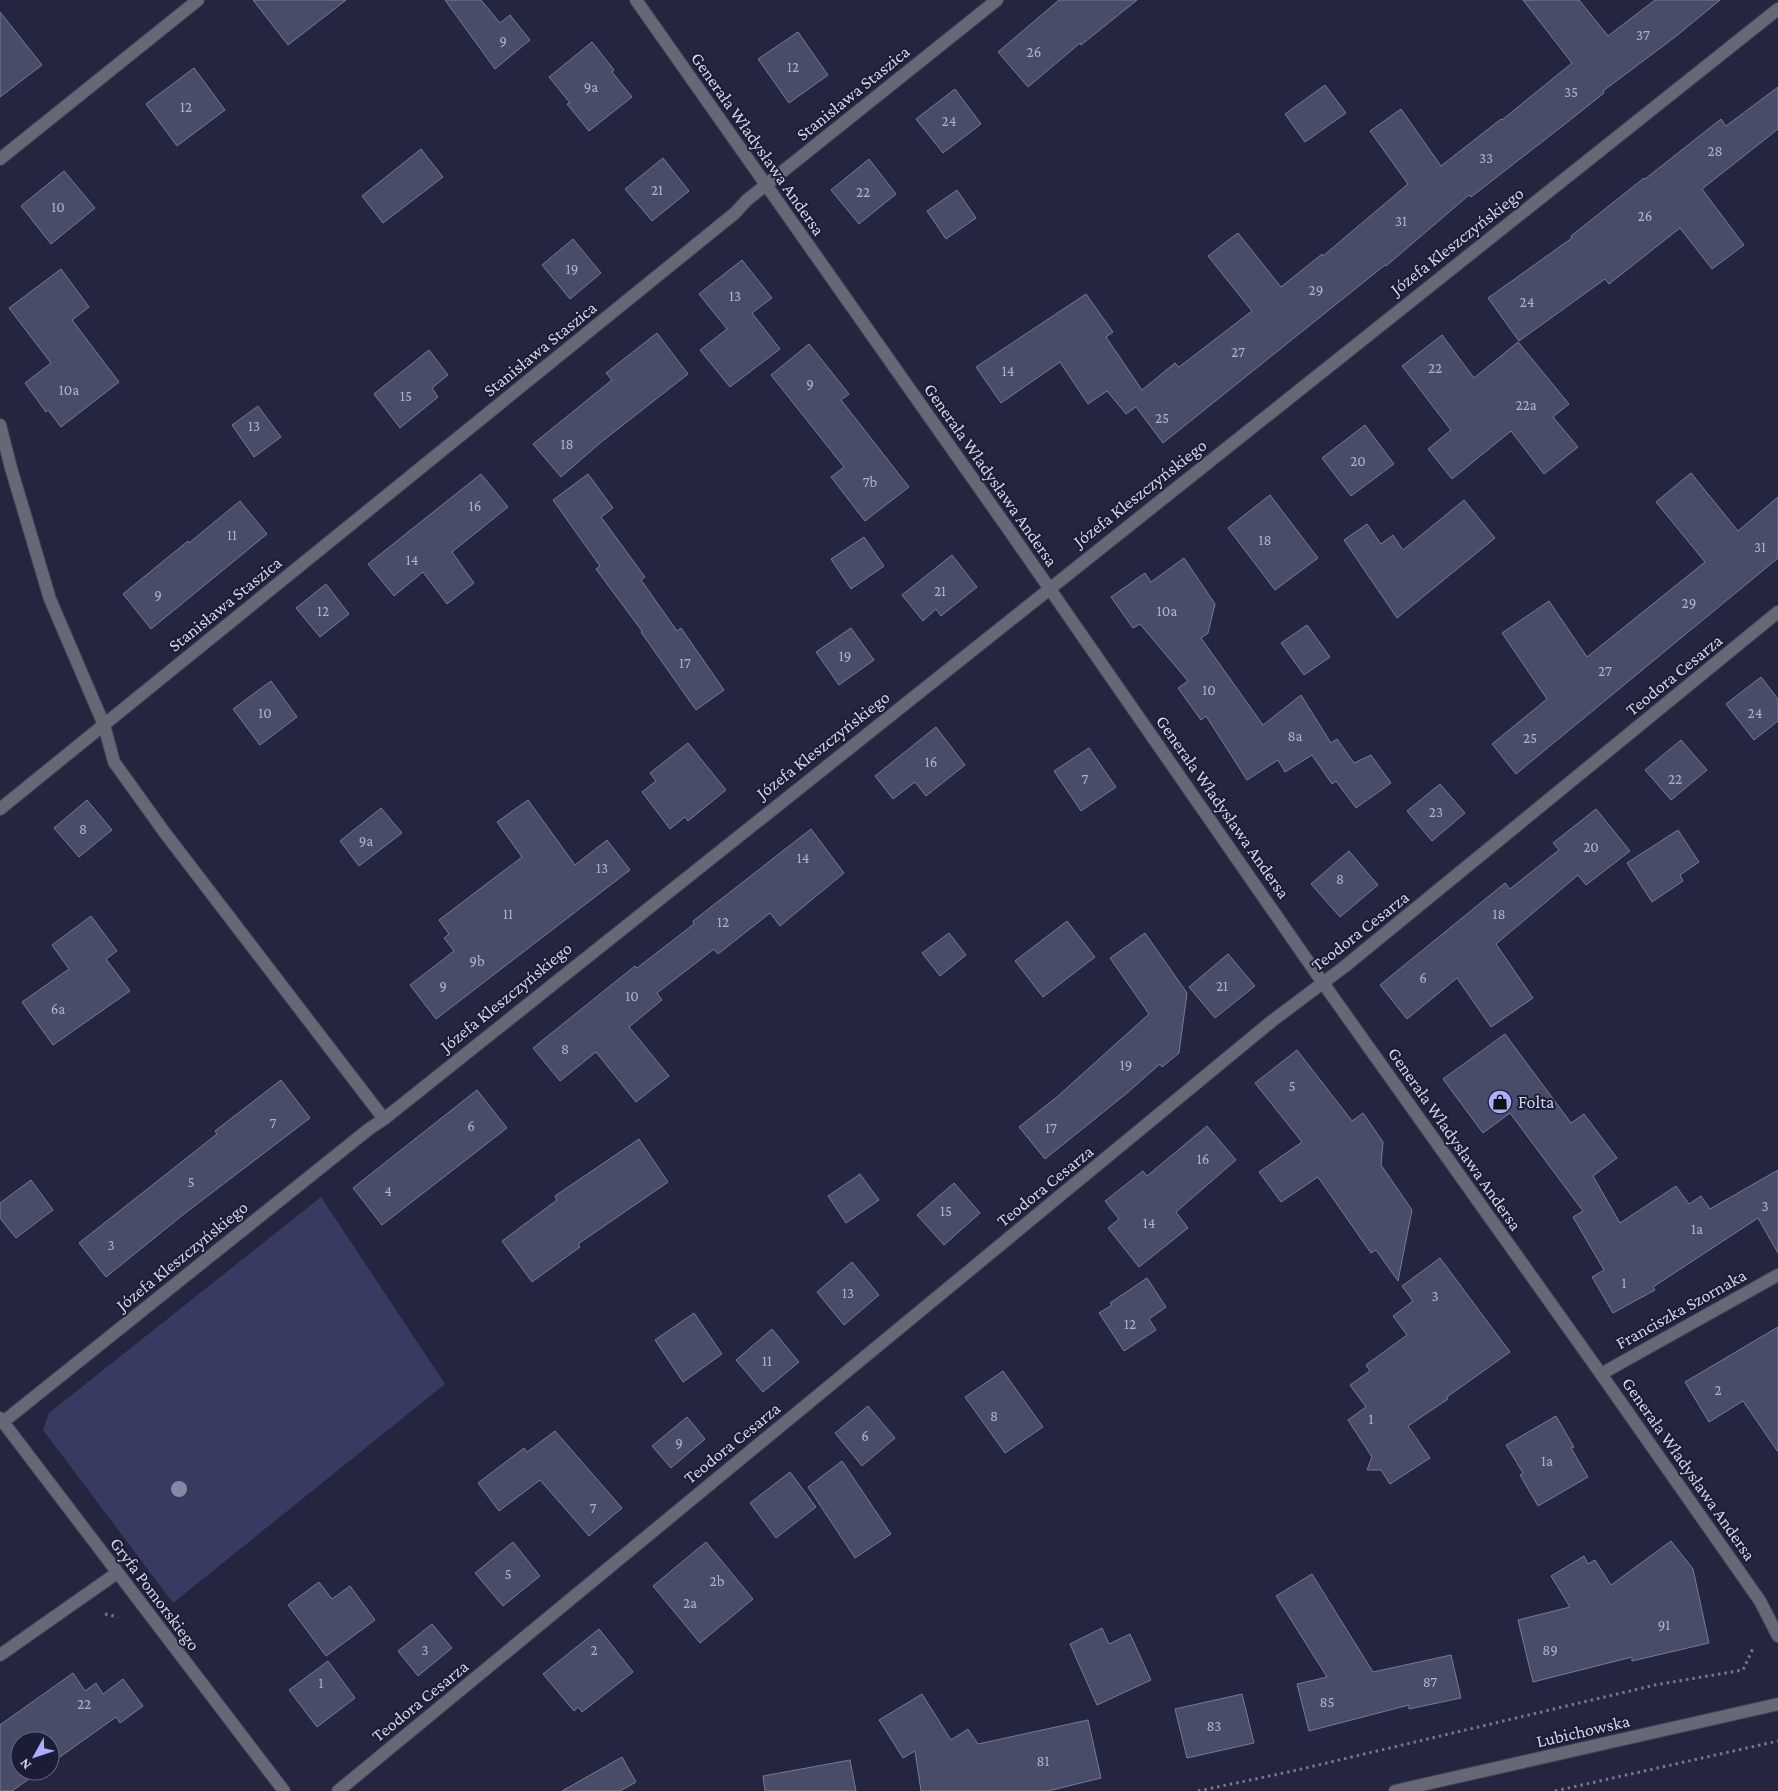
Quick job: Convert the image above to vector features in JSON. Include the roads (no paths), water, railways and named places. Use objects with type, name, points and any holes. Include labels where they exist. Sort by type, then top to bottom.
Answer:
[{"type":"street","points":[[0,159],[198,0]]},
{"type":"street","name":"Generała Władysława Andersa","points":[[636,0],[1049,588],[1322,983],[1602,1374],[1760,1602],[1778,1636]]},
{"type":"street","name":"Stanisława Staszica","points":[[0,809],[735,213],[747,200],[996,0]]},
{"type":"street","name":"Józefa Kleszczyńskiego","points":[[1,1420],[384,1118],[1778,9]]},
{"type":"street","points":[[0,425],[50,599],[104,725],[114,762],[165,833],[384,1118]]},
{"type":"street","name":"Teodora Cesarza","points":[[338,1791],[1265,1027],[1344,968],[1778,612]]},
{"type":"street","name":"Franciszka Szornaka","points":[[1602,1374],[1778,1275]]},
{"type":"street","name":"Gryfa Pomorskiego","points":[[1,1420],[284,1791]]},
{"type":"street","points":[[0,1654],[117,1573]]},
{"type":"street","name":"Lubichowska","points":[[1395,1791],[1778,1704]]},
{"type":"place","name":"Folta","points":[[1500,1102]]}]
